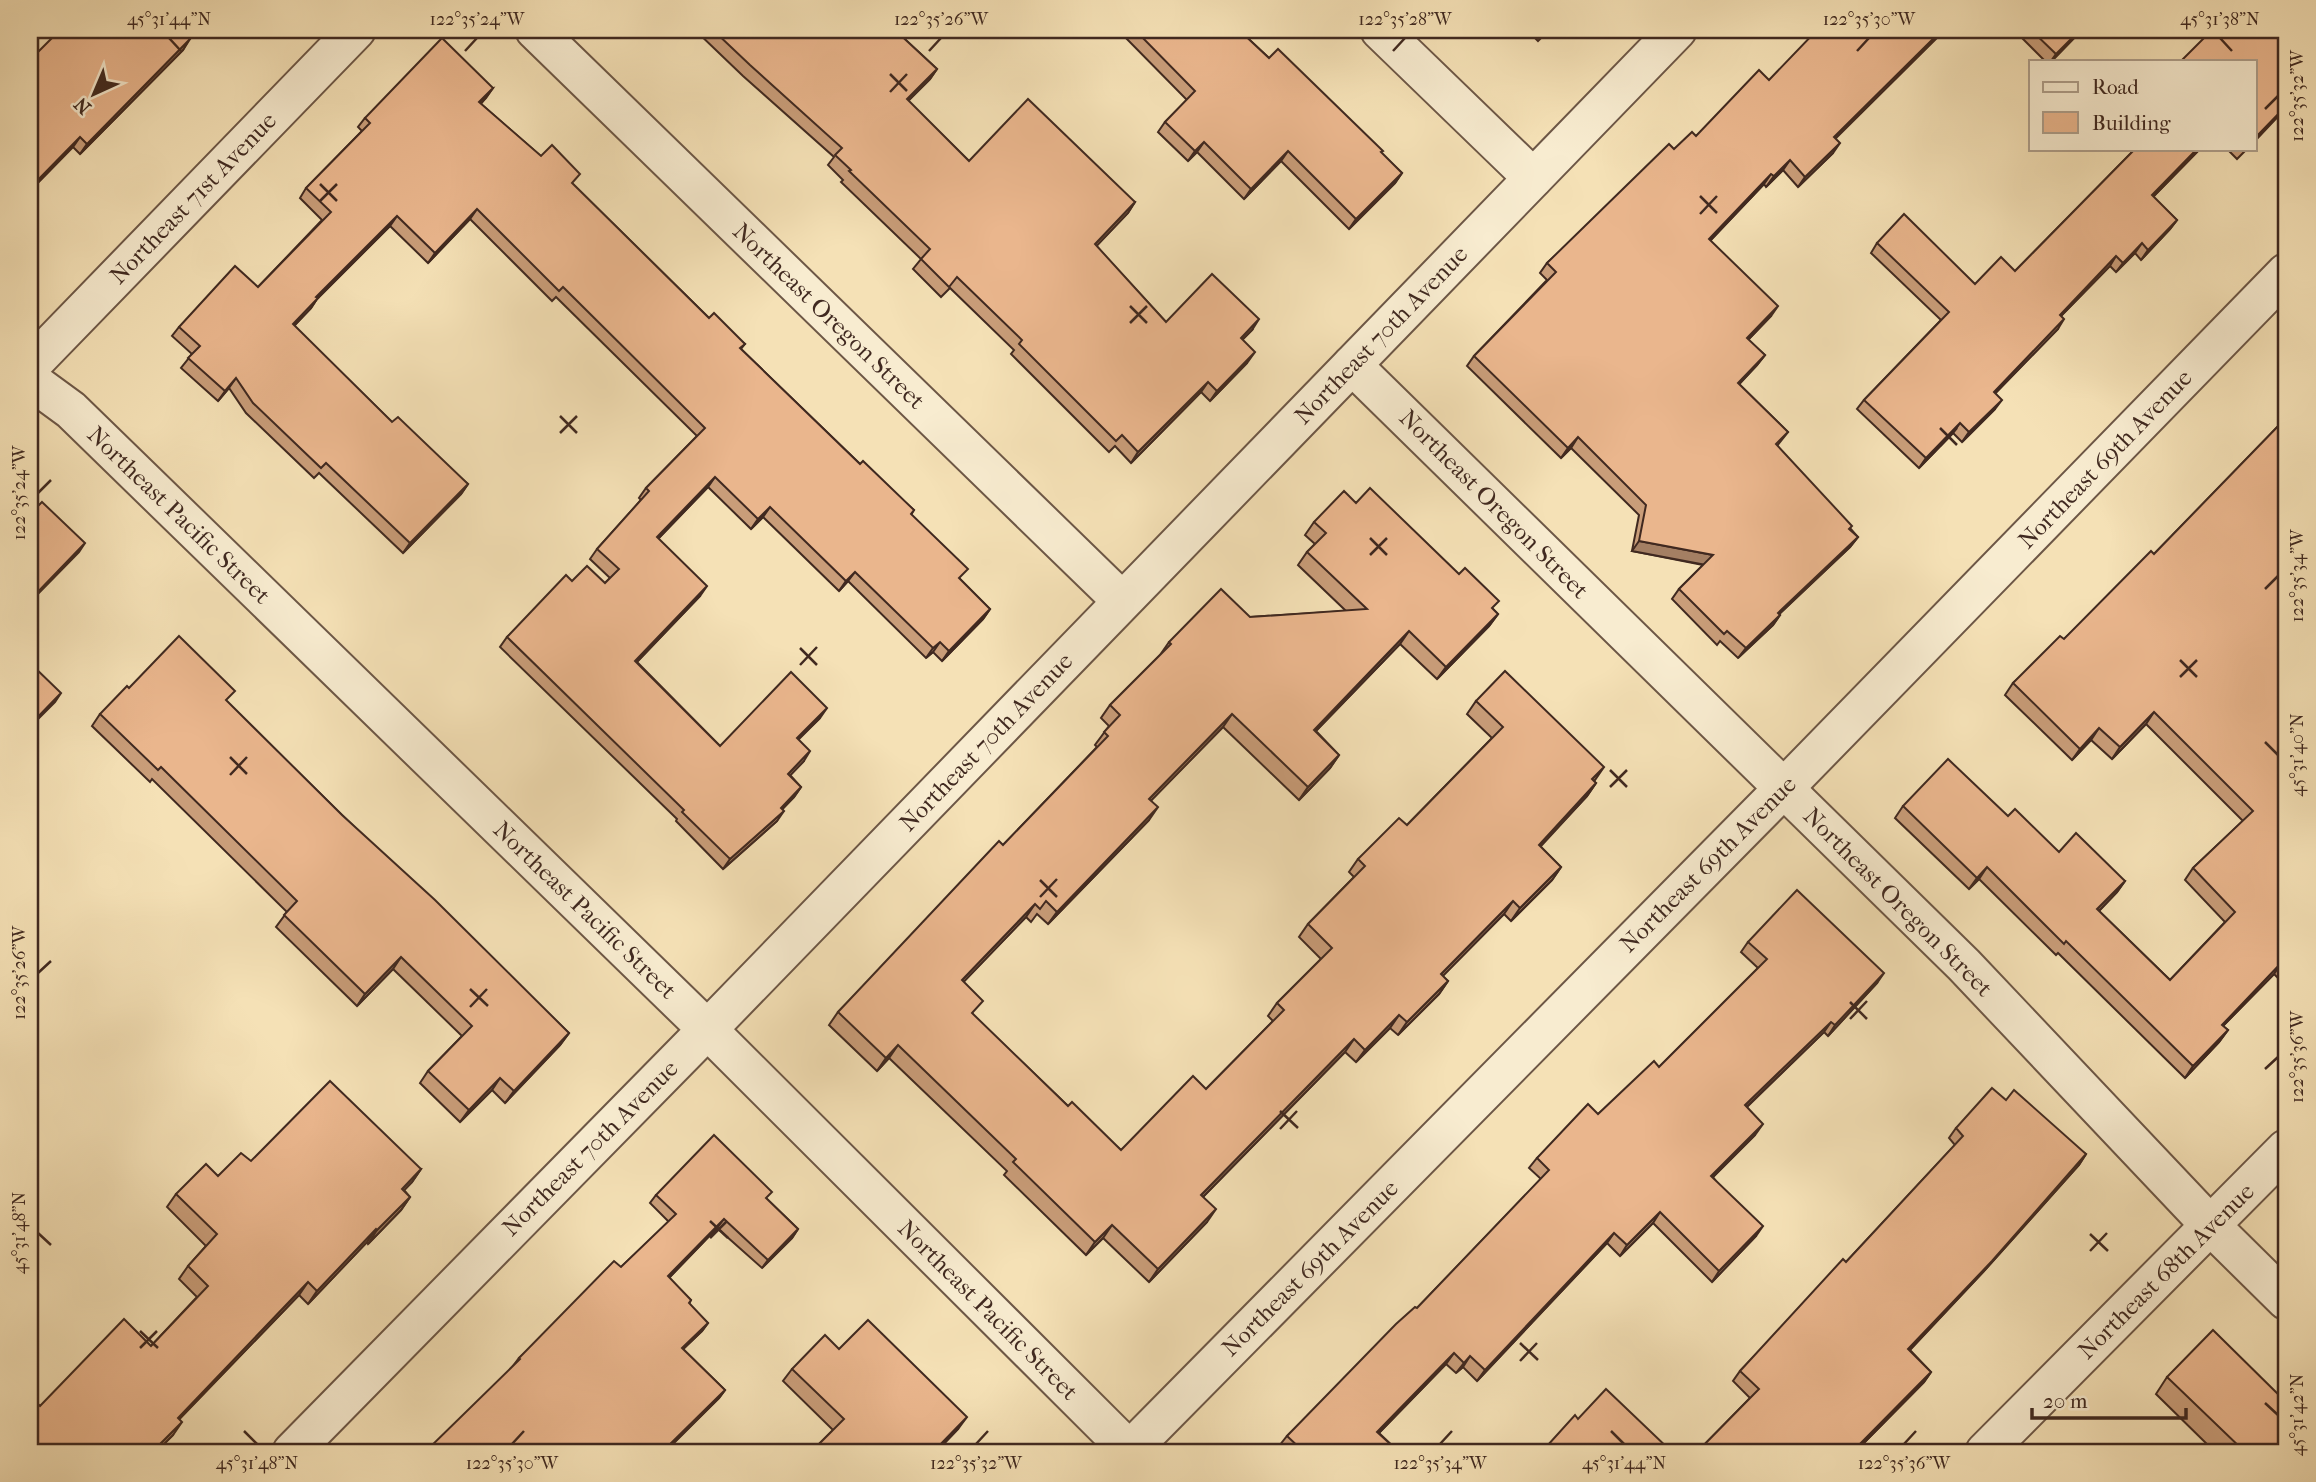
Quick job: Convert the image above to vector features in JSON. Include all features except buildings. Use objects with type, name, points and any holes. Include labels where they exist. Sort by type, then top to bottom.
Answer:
[{"type":"street","name":"Northeast 71st Avenue","points":[[30,366],[356,30]]},
{"type":"street","name":"Northeast Oregon Street","points":[[535,30],[1122,601]]},
{"type":"street","points":[[1380,30],[1533,178]]},
{"type":"street","name":"Northeast 70th Avenue","points":[[292,1452],[707,1029],[1677,30]]},
{"type":"street","name":"Northeast 69th Avenue","points":[[1129,1452],[1783,789],[2286,273]]},
{"type":"street","name":"Northeast Oregon Street","points":[[1352,365],[1964,965],[2211,1226],[2286,1300]]},
{"type":"street","name":"Northeast Pacific Street","points":[[30,380],[71,410],[707,1029],[1129,1452]]},
{"type":"street","name":"Northeast 68th Avenue","points":[[1985,1452],[2286,1149]]}]
